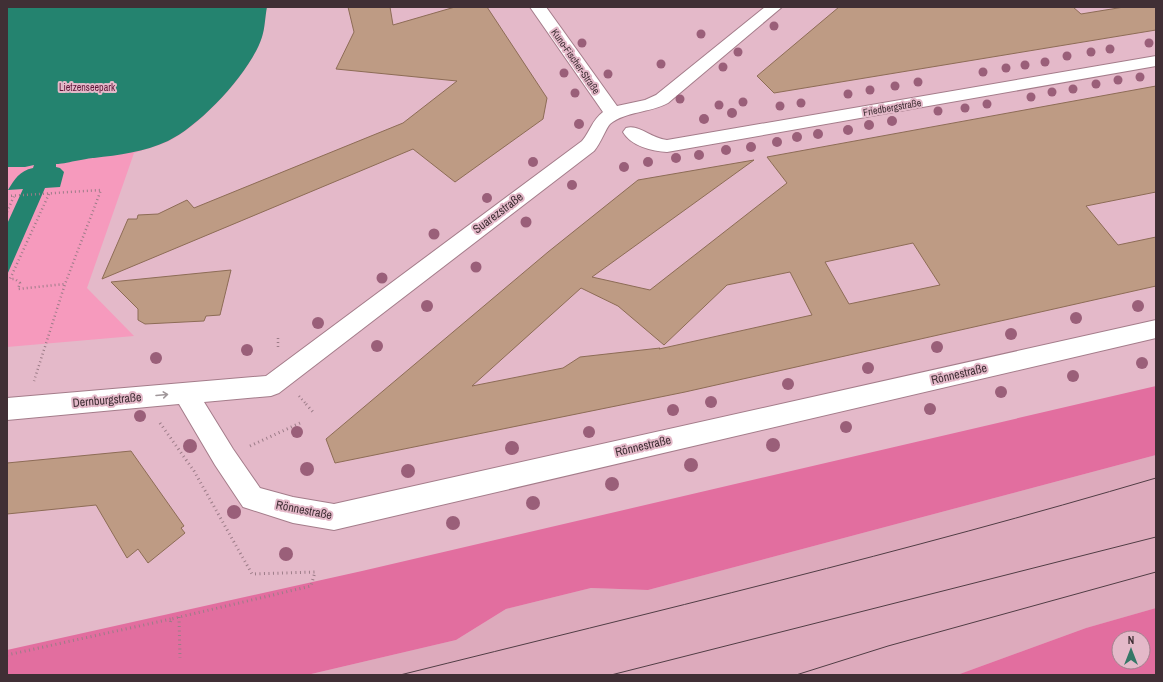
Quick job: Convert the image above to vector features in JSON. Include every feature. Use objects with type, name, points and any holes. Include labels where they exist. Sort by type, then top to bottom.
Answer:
[{"type":"street","name":"Kuno-Fischer-Straße","points":[[538,7],[613,114]]},
{"type":"street","name":"Suarezstraße","points":[[196,393],[271,386],[588,146],[594,140],[602,122],[613,114],[624,109],[655,104],[774,7]]},
{"type":"street","name":"Friedbergstraße","points":[[632,132],[645,142],[654,145],[667,146],[1156,61]]},
{"type":"street","name":"Rönnestraße","points":[[196,393],[224,458],[252,498],[293,510],[334,517],[1156,329]]},
{"type":"street","name":"Dernburgstraße","points":[[16,408],[196,393]]},
{"type":"path","points":[[7,196],[101,190],[16,408]]},
{"type":"path","points":[[49,194],[10,279],[15,279],[20,283],[18,289],[65,284]]},
{"type":"path","points":[[7,212],[14,196]]},
{"type":"path","points":[[7,655],[171,620],[311,586],[315,572],[252,574],[194,471],[160,423]]},
{"type":"path","points":[[179,618],[180,658]]},
{"type":"path","points":[[170,625],[171,620]]},
{"type":"shaded area","name":"Lietzenseepark","points":[[7,7],[267,7],[262,37],[247,66],[236,81],[209,111],[181,134],[150,148],[122,154],[56,164],[56,167],[60,168],[64,172],[60,187],[45,188],[7,275],[7,224],[23,189],[8,190],[21,173],[33,168],[34,165],[25,167],[7,167]]},
{"type":"shaded area","points":[[1156,386],[1156,455],[648,590],[591,588],[506,609],[456,640],[307,675],[7,675],[7,650],[362,571]]},
{"type":"shaded area","points":[[1156,455],[1156,608],[1086,628],[957,675],[307,675],[456,640],[506,609],[591,588],[648,590]]},
{"type":"shaded area","points":[[1156,608],[1156,675],[957,675],[1086,628]]},
{"type":"green space","name":"Lietzenseepark","points":[[7,7],[267,7],[263,34],[256,51],[236,81],[223,96],[196,123],[182,133],[165,143],[134,153],[87,288],[134,336],[7,347]]},
{"type":"building","points":[[348,7],[390,7],[393,25],[455,7],[487,7],[547,98],[543,119],[455,182],[413,149],[102,279],[128,219],[137,219],[138,215],[158,214],[187,200],[194,208],[403,123],[457,81],[336,69],[354,32]]},
{"type":"building","points":[[839,7],[1073,7],[1081,14],[1124,7],[1156,7],[1156,30],[774,93],[757,76]]},
{"type":"building","points":[[1156,86],[1156,192],[1086,206],[1118,245],[1156,237],[1156,286],[685,392],[335,463],[326,439],[548,252],[638,180],[754,160],[592,277],[650,290],[787,183],[767,157]],"holes":[[[913,243],[940,285],[849,304],[825,262]],[[790,272],[812,315],[659,349],[660,348],[580,357],[563,368],[472,386],[581,288],[618,306],[664,345],[727,285]]]},
{"type":"building","points":[[231,270],[220,315],[206,316],[204,321],[145,324],[138,320],[138,309],[111,282]]},
{"type":"building","points":[[131,451],[184,526],[181,528],[185,533],[148,563],[138,549],[127,558],[96,505],[7,514],[7,463]]},
{"type":"tram line","points":[[400,675],[874,556],[1156,478]]},
{"type":"tram line","points":[[611,675],[1156,537]]},
{"type":"tram line","points":[[796,675],[888,646],[1156,572]]}]
